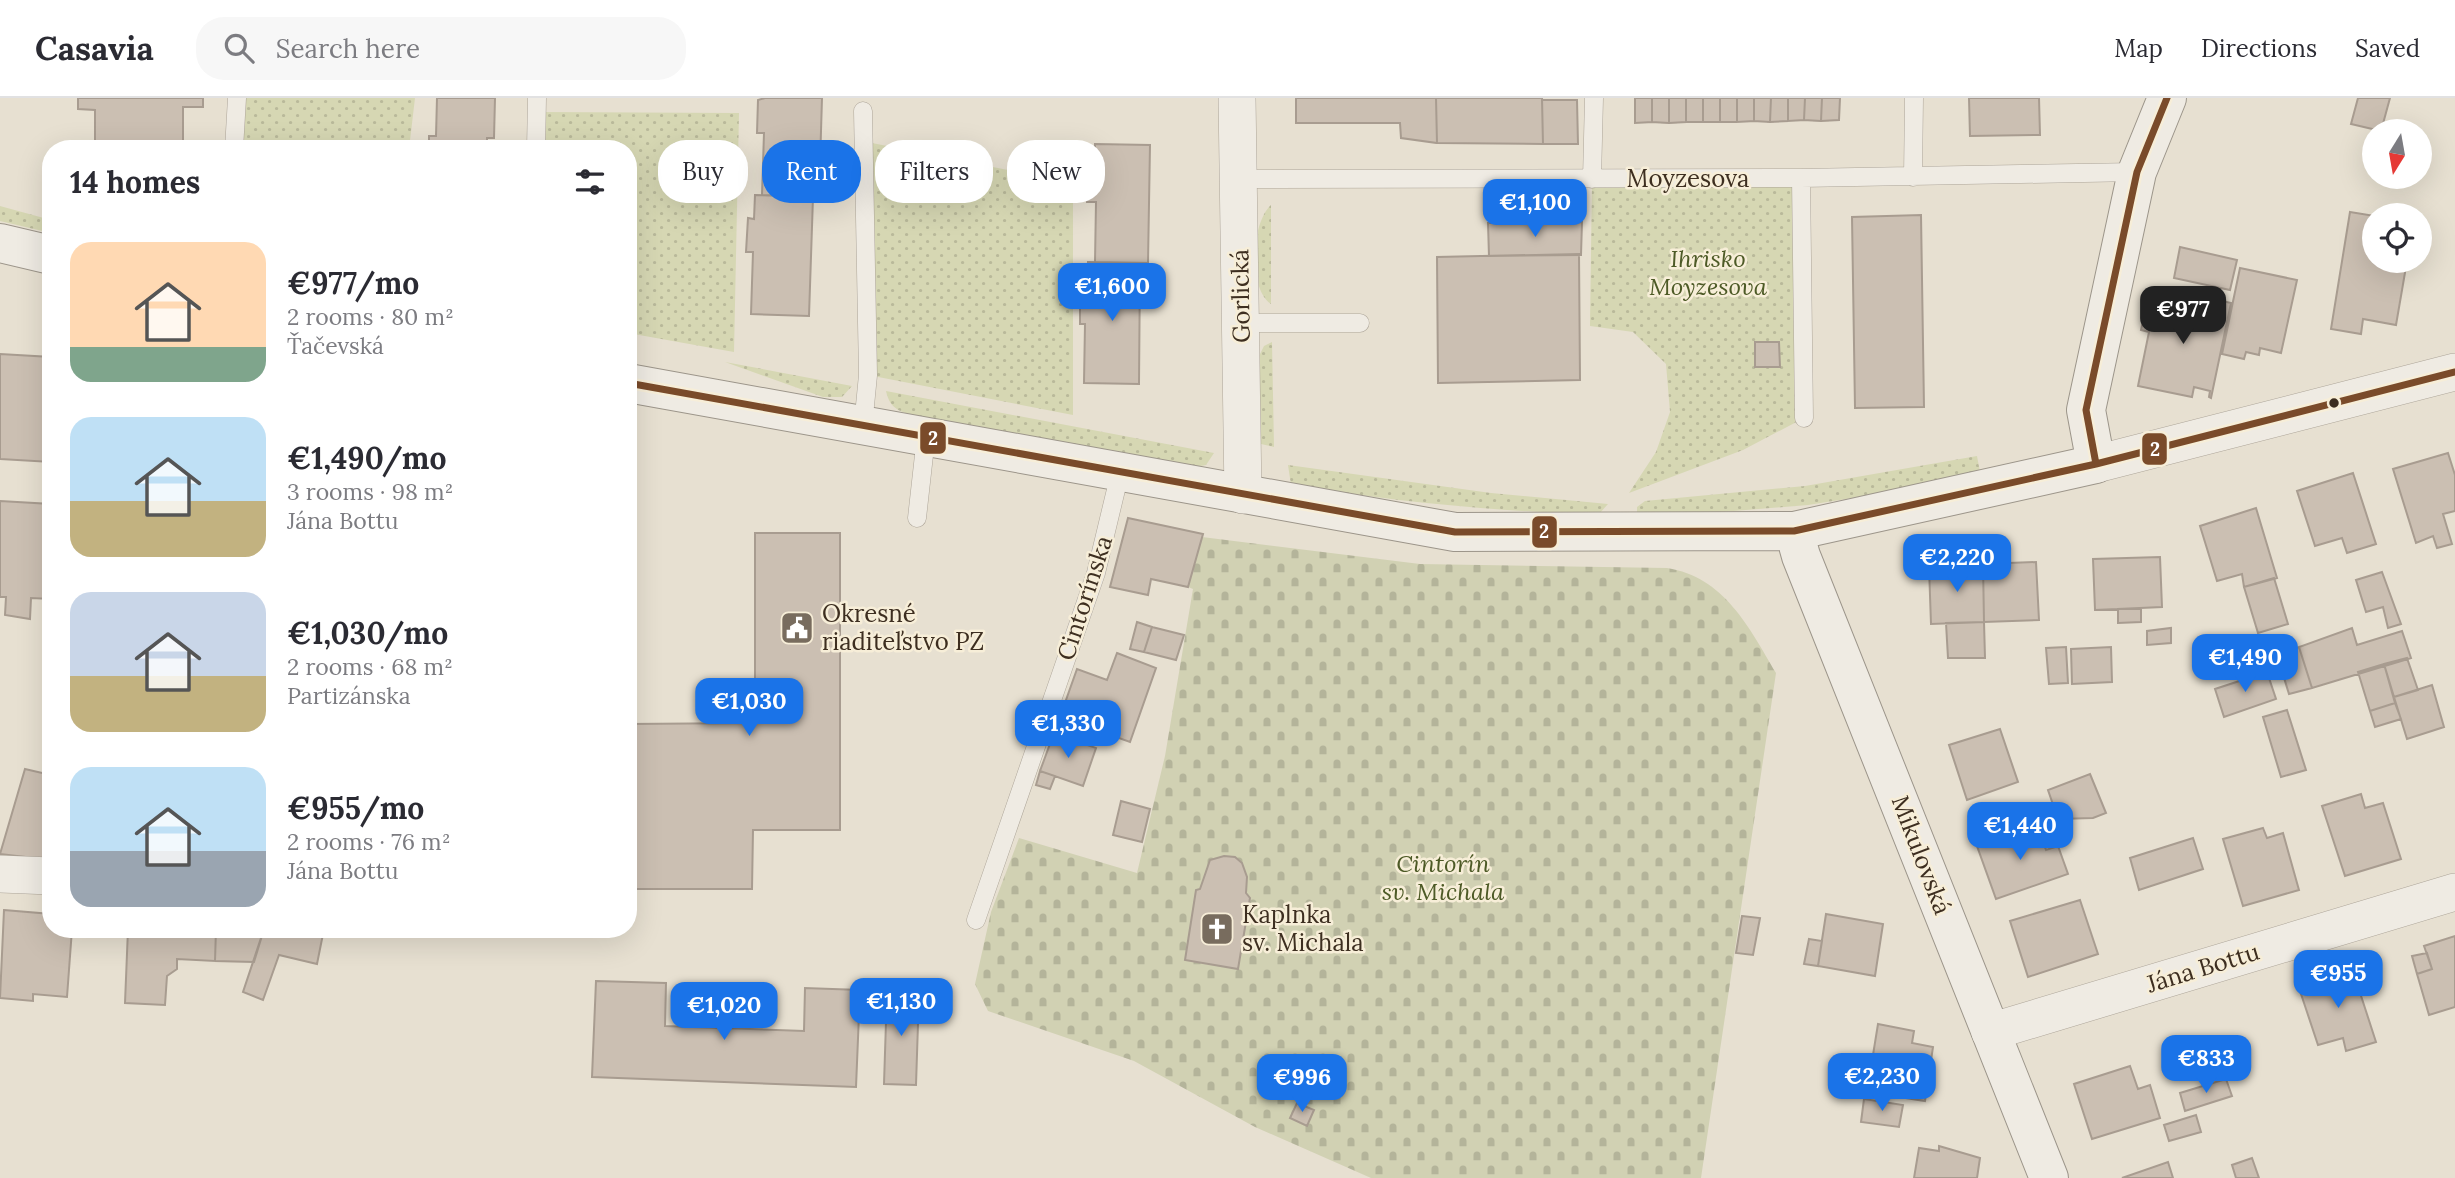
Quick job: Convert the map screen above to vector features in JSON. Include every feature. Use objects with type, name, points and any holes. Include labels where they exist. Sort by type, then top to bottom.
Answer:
[{"type":"street","name":"Gorlická","points":[[1237,98],[1243,495]]},
{"type":"street","points":[[2096,464],[2086,410],[2137,172],[2167,98]]},
{"type":"street","points":[[0,243],[42,253]]},
{"type":"street","points":[[637,385],[1455,532],[1794,531],[2096,464],[2446,378]]},
{"type":"street","name":"Mikulovská","points":[[1794,531],[2049,1178]]},
{"type":"street","points":[[0,874],[42,876]]},
{"type":"street","name":"Jána Bottu","points":[[1990,1032],[2455,892]]},
{"type":"lane","points":[[235,140],[237,98]]},
{"type":"lane","points":[[536,140],[537,98]]},
{"type":"lane","points":[[1592,179],[1594,98]]},
{"type":"lane","points":[[1913,177],[1914,98]]},
{"type":"lane","points":[[863,111],[868,375],[863,426]]},
{"type":"lane","name":"Moyzesova","points":[[1239,179],[1801,178],[2137,172]]},
{"type":"lane","points":[[1801,178],[1804,418]]},
{"type":"lane","points":[[1241,323],[1360,323]]},
{"type":"lane","points":[[917,518],[926,437]]},
{"type":"lane","name":"Cintorínska","points":[[976,920],[1096,573],[1121,473]]},
{"type":"green space","points":[[237,98],[415,98],[410,140],[235,140]]},
{"type":"green space","points":[[537,112],[739,113],[738,140],[658,140],[658,203],[737,203],[734,352],[637,335],[637,140],[536,140]]},
{"type":"green space","points":[[862,141],[875,144],[875,203],[993,203],[993,167],[1007,170],[1007,203],[1073,203],[1073,415],[868,375]]},
{"type":"green space","name":"Ihrisko Moyzesova","points":[[1801,178],[1804,418],[1743,450],[1629,493],[1656,452],[1670,412],[1666,364],[1633,332],[1590,326],[1592,179]]},
{"type":"green space","points":[[1271,205],[1271,304],[1258,285],[1255,256],[1259,226]]},
{"type":"green space","points":[[0,206],[42,218],[42,231],[0,221]]},
{"type":"green space","points":[[1272,342],[1274,447],[1261,444],[1259,356],[1264,346]]},
{"type":"green space","points":[[725,362],[852,386],[842,397],[823,397]]},
{"type":"green space","points":[[886,391],[1214,453],[1206,465],[1195,467],[919,417],[893,406]]},
{"type":"green space","points":[[1977,456],[1980,472],[1890,492],[1808,505],[1721,512],[1637,513],[1637,507],[1645,501],[1805,486]]},
{"type":"green space","points":[[1288,465],[1491,493],[1608,504],[1599,514],[1521,511],[1406,501],[1291,485]]},
{"type":"green space","name":"Cintorín sv. Michala","points":[[1202,537],[1420,564],[1667,568],[1687,573],[1704,582],[1719,593],[1745,622],[1776,673],[1701,1178],[1371,1178],[1255,1127],[1134,1061],[988,1011],[975,984],[991,912],[1019,838],[1137,873],[1165,756],[1193,589],[1188,587]]},
{"type":"building","points":[[78,98],[203,98],[203,107],[183,107],[183,140],[95,140],[95,110],[78,109]]},
{"type":"building","points":[[437,98],[495,98],[494,138],[429,140],[429,136],[436,136]]},
{"type":"building","points":[[822,98],[821,140],[764,140],[764,133],[757,133],[758,100]]},
{"type":"building","points":[[1296,98],[1436,98],[1437,143],[1401,138],[1400,123],[1296,123]]},
{"type":"building","points":[[1436,98],[1542,98],[1543,144],[1437,143]]},
{"type":"building","points":[[1635,98],[1652,98],[1652,122],[1635,123]]},
{"type":"building","points":[[1652,98],[1669,98],[1669,123],[1652,122]]},
{"type":"building","points":[[1669,98],[1686,98],[1686,122],[1669,123]]},
{"type":"building","points":[[1686,98],[1703,98],[1703,122],[1686,122]]},
{"type":"building","points":[[1703,98],[1720,98],[1720,122],[1703,122]]},
{"type":"building","points":[[1720,98],[1737,98],[1737,122],[1720,122]]},
{"type":"building","points":[[1737,98],[1754,98],[1754,121],[1737,122]]},
{"type":"building","points":[[1754,98],[1771,98],[1770,122],[1754,121]]},
{"type":"building","points":[[1771,98],[1788,98],[1788,121],[1770,122]]},
{"type":"building","points":[[1788,98],[1805,98],[1804,120],[1788,121]]},
{"type":"building","points":[[1805,98],[1822,98],[1821,121],[1804,120]]},
{"type":"building","points":[[1822,98],[1840,98],[1839,120],[1821,121]]},
{"type":"building","points":[[1969,98],[2039,98],[2040,135],[1970,136]]},
{"type":"building","points":[[2358,98],[2390,98],[2384,119],[2362,119],[2362,127],[2351,124]]},
{"type":"building","points":[[1542,100],[1577,100],[1578,144],[1543,144]]},
{"type":"building","points":[[1105,144],[1150,145],[1148,263],[1095,262],[1096,203],[1105,203]]},
{"type":"building","points":[[755,195],[762,195],[762,203],[813,203],[809,316],[751,314],[753,252],[746,252],[748,218],[754,219]]},
{"type":"building","points":[[2350,212],[2362,214],[2362,273],[2405,273],[2396,325],[2363,319],[2361,334],[2331,329]]},
{"type":"building","points":[[1921,215],[1924,407],[1855,408],[1852,217]]},
{"type":"building","points":[[1582,222],[1581,255],[1489,256],[1488,223]]},
{"type":"building","points":[[2180,247],[2237,260],[2230,290],[2174,278]]},
{"type":"building","points":[[1579,254],[1580,380],[1438,383],[1437,257]]},
{"type":"building","points":[[1088,262],[1140,263],[1139,384],[1084,383],[1085,324],[1080,324],[1080,290],[1087,290]]},
{"type":"building","points":[[2240,268],[2297,280],[2281,353],[2260,348],[2259,355],[2246,352],[2244,359],[2222,354]]},
{"type":"building","points":[[2209,298],[2231,303],[2211,398],[2210,391],[2194,387],[2192,397],[2138,386],[2149,332],[2141,330],[2147,301],[2189,310],[2191,302],[2208,306]]},
{"type":"building","points":[[1755,342],[1779,342],[1780,367],[1755,367]]},
{"type":"building","points":[[0,354],[42,356],[42,461],[0,459]]},
{"type":"building","points":[[2448,453],[2455,475],[2455,511],[2443,514],[2452,544],[2437,548],[2433,536],[2416,543],[2393,469]]},
{"type":"building","points":[[2353,473],[2376,544],[2347,553],[2342,538],[2315,546],[2297,491]]},
{"type":"building","points":[[0,501],[42,503],[42,599],[31,598],[30,619],[5,615],[6,597],[0,597]]},
{"type":"building","points":[[2256,508],[2277,578],[2244,587],[2242,574],[2217,581],[2200,526]]},
{"type":"building","points":[[1128,518],[1203,534],[1188,587],[1151,579],[1148,595],[1110,587]]},
{"type":"building","name":"Okresné riaditeľstvo PZ","points":[[755,533],[840,533],[840,830],[753,830],[752,889],[637,889],[637,724],[755,723]]},
{"type":"building","points":[[2160,557],[2162,607],[2095,610],[2093,559]]},
{"type":"building","points":[[2036,562],[2039,620],[1984,622],[1983,564]]},
{"type":"building","points":[[1983,564],[1984,622],[1931,624],[1929,567]]},
{"type":"building","points":[[2382,572],[2401,624],[2388,628],[2383,607],[2366,612],[2356,580]]},
{"type":"building","points":[[2274,578],[2288,624],[2258,633],[2244,587]]},
{"type":"building","points":[[2141,608],[2141,622],[2118,623],[2118,609]]},
{"type":"building","points":[[1137,622],[1152,627],[1144,652],[1130,649]]},
{"type":"building","points":[[1984,622],[1985,658],[1948,658],[1946,623]]},
{"type":"building","points":[[1152,627],[1184,635],[1176,660],[1144,652]]},
{"type":"building","points":[[2171,628],[2171,643],[2147,645],[2147,631]]},
{"type":"building","points":[[2352,628],[2357,645],[2402,631],[2411,658],[2312,688],[2299,647]]},
{"type":"building","points":[[2066,647],[2068,683],[2049,684],[2046,648]]},
{"type":"building","points":[[2111,647],[2112,682],[2072,684],[2071,649]]},
{"type":"building","points":[[2299,647],[2312,688],[2289,694],[2277,655]]},
{"type":"building","points":[[1117,653],[1156,668],[1130,742],[1060,717],[1077,669],[1107,680]]},
{"type":"building","points":[[2407,658],[2418,690],[2394,697],[2384,664]]},
{"type":"building","points":[[2384,664],[2395,703],[2370,711],[2358,672]]},
{"type":"building","points":[[2267,672],[2276,699],[2224,717],[2215,689]]},
{"type":"building","points":[[2432,685],[2444,727],[2407,739],[2394,697]]},
{"type":"building","points":[[2395,703],[2401,719],[2375,727],[2370,711]]},
{"type":"building","points":[[2287,710],[2306,770],[2281,777],[2263,717]]},
{"type":"building","points":[[2000,729],[2018,782],[1967,800],[1949,745]]},
{"type":"building","points":[[1054,733],[1096,748],[1083,786],[1040,771]]},
{"type":"building","points":[[25,769],[42,773],[42,859],[0,854]]},
{"type":"building","points":[[1040,771],[1055,776],[1050,789],[1036,785]]},
{"type":"building","points":[[2090,774],[2106,813],[2093,818],[2058,819],[2048,790]]},
{"type":"building","points":[[2361,794],[2365,808],[2383,803],[2401,859],[2345,876],[2322,806]]},
{"type":"building","points":[[1121,801],[1150,809],[1142,842],[1113,835]]},
{"type":"building","points":[[2037,825],[2046,850],[2058,846],[2068,874],[1996,899],[1977,846]]},
{"type":"building","points":[[2263,828],[2267,838],[2283,833],[2299,890],[2243,906],[2223,839]]},
{"type":"building","points":[[2193,838],[2203,869],[2139,890],[2130,858]]},
{"type":"building","name":"Kaplnka sv. Michala","points":[[1224,856],[1235,857],[1242,863],[1247,877],[1246,893],[1250,898],[1238,969],[1185,960],[1196,890],[1200,889],[1210,860]]},
{"type":"building","points":[[2080,900],[2098,954],[2028,977],[2010,921]]},
{"type":"building","points":[[4,910],[42,913],[42,938],[71,938],[67,997],[33,994],[33,1001],[0,998]]},
{"type":"building","points":[[1826,914],[1883,924],[1875,976],[1818,966]]},
{"type":"building","points":[[1742,916],[1760,918],[1753,955],[1736,953]]},
{"type":"building","points":[[2455,936],[2455,1007],[2429,1015],[2417,974],[2432,969],[2424,946]]},
{"type":"building","points":[[128,938],[216,938],[215,961],[177,959],[177,969],[167,976],[165,1005],[125,1003]]},
{"type":"building","points":[[216,938],[261,938],[254,962],[215,961]]},
{"type":"building","points":[[261,938],[322,938],[317,964],[279,955],[263,1000],[243,992]]},
{"type":"building","points":[[1809,939],[1822,941],[1818,966],[1804,964]]},
{"type":"building","points":[[2427,953],[2432,969],[2417,974],[2412,956]]},
{"type":"building","points":[[2352,968],[2376,1042],[2346,1051],[2343,1038],[2318,1045],[2298,985]]},
{"type":"building","points":[[596,981],[666,983],[665,1026],[804,1031],[805,988],[860,990],[856,1087],[592,1077]]},
{"type":"building","points":[[887,991],[919,993],[916,1085],[884,1084]]},
{"type":"building","points":[[1878,1024],[1914,1031],[1912,1043],[1933,1047],[1925,1101],[1867,1092]]},
{"type":"building","points":[[2130,1066],[2138,1089],[2150,1085],[2160,1118],[2092,1139],[2074,1084]]},
{"type":"building","points":[[2226,1079],[2232,1096],[2185,1111],[2180,1093]]},
{"type":"building","points":[[1864,1099],[1903,1105],[1899,1127],[1861,1122]]},
{"type":"building","points":[[1297,1103],[1314,1110],[1307,1126],[1290,1118]]},
{"type":"building","points":[[2196,1115],[2201,1132],[2169,1141],[2164,1125]]},
{"type":"building","points":[[1939,1146],[1980,1158],[1977,1178],[1914,1178],[1919,1148],[1939,1151]]},
{"type":"building","points":[[2252,1158],[2259,1178],[2236,1178],[2232,1165]]},
{"type":"building","points":[[2168,1162],[2173,1178],[2122,1178]]},
{"type":"transit line","name":"2","points":[[2096,464],[2086,410],[2137,172],[2167,98]]},
{"type":"transit line","name":"2","points":[[637,385],[1455,532],[1794,531],[2096,464],[2455,372]]},
{"type":"place","name":"Okresné riaditeľstvo PZ","points":[[797,628]]},
{"type":"place","name":"Kaplnka sv. Michala","points":[[1217,929]]}]
